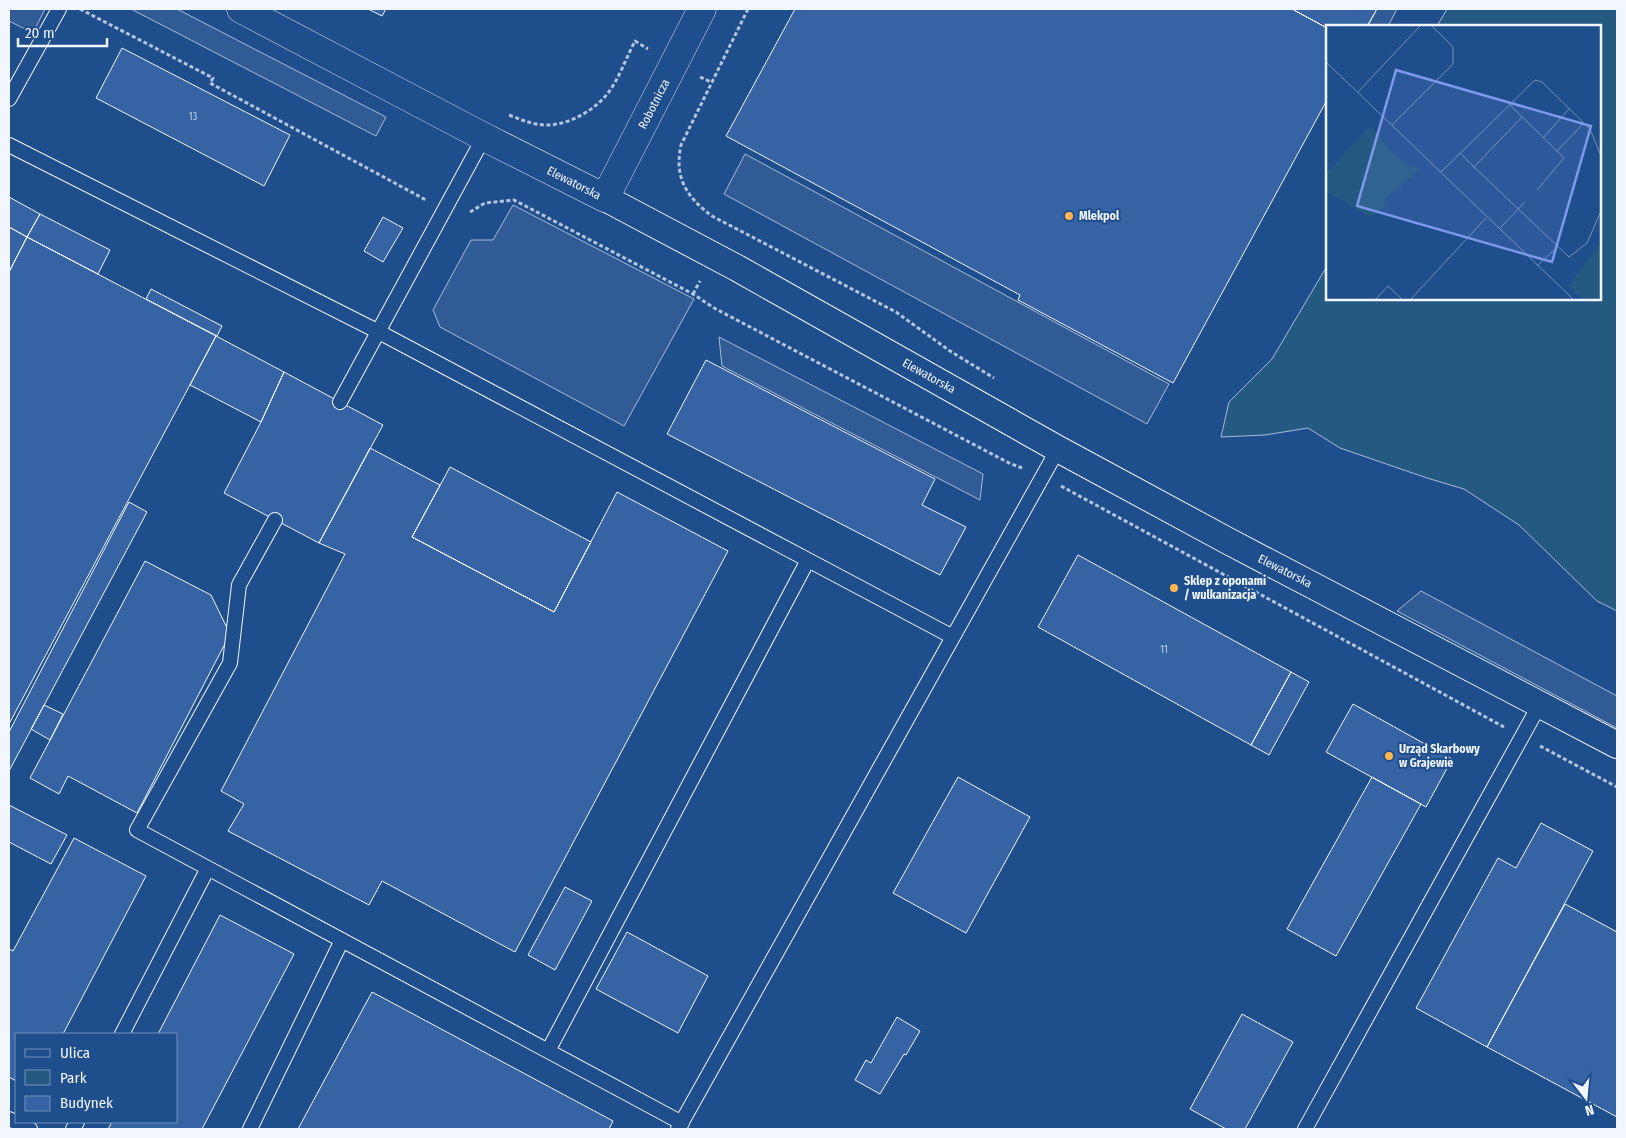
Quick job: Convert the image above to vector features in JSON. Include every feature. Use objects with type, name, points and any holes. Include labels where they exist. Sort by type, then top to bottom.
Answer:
[{"type":"street","name":"Elewatorska","points":[[241,9],[737,268],[1058,449],[1228,542],[1617,745]]},
{"type":"street","name":"Robotnicza","points":[[605,198],[702,9]]},
{"type":"lane","points":[[9,99],[59,9]]},
{"type":"lane","points":[[340,402],[484,137]]},
{"type":"lane","points":[[9,146],[379,332],[953,637]]},
{"type":"lane","points":[[275,520],[239,585],[230,663],[138,830],[548,1051],[680,1126],[1058,449]]},
{"type":"lane","points":[[548,1051],[808,560]]},
{"type":"lane","points":[[1305,1129],[1540,704]]},
{"type":"lane","points":[[123,1033],[208,868]]},
{"type":"lane","points":[[250,1129],[342,940]]},
{"type":"lane","points":[[17,1123],[30,1129]]},
{"type":"path","points":[[80,9],[213,78],[210,83],[444,209],[464,216],[485,203],[514,200],[1000,459],[1043,476],[1617,787]]},
{"type":"path","points":[[748,9],[681,145],[678,159],[680,175],[692,199],[712,216],[896,312],[950,351],[995,378]]},
{"type":"path","points":[[503,112],[523,121],[550,125],[577,117],[591,109],[609,92],[635,41]]},
{"type":"green space","points":[[1447,9],[1617,9],[1617,611],[1597,601],[1519,525],[1464,489],[1340,448],[1308,428],[1265,435],[1221,437],[1229,402],[1272,359],[1326,268],[1326,300],[1601,300],[1601,25],[1438,25]]},
{"type":"shaded area","points":[[9,9],[45,9],[33,33],[9,21]]},
{"type":"shaded area","points":[[131,9],[177,9],[386,117],[376,136]]},
{"type":"shaded area","points":[[1377,9],[1397,9],[1389,25],[1369,25]]},
{"type":"shaded area","points":[[745,154],[1169,384],[1147,424],[724,194]]},
{"type":"shaded area","points":[[513,205],[694,299],[624,426],[440,327],[433,310],[471,240],[493,240]]},
{"type":"shaded area","points":[[719,337],[983,474],[980,500],[722,366]]},
{"type":"shaded area","points":[[1421,591],[1617,696],[1617,728],[1397,611]]},
{"type":"building","points":[[368,9],[386,9],[382,16]]},
{"type":"building","name":"Mlekpol","points":[[795,9],[1292,9],[1326,27],[1326,102],[1173,383],[1018,300],[1020,295],[726,136]]},
{"type":"building","points":[[1292,9],[1377,9],[1368,25],[1326,25],[1326,27]]},
{"type":"building","points":[[122,48],[290,135],[264,186],[96,98]]},
{"type":"building","points":[[9,197],[40,214],[27,237],[9,227]]},
{"type":"building","points":[[40,214],[110,250],[98,274],[27,237]]},
{"type":"building","points":[[383,217],[403,228],[383,262],[364,251]]},
{"type":"building","points":[[9,227],[27,237],[9,272]]},
{"type":"building","points":[[27,237],[216,336],[9,724],[9,272]]},
{"type":"building","points":[[151,289],[222,326],[217,336],[146,299]]},
{"type":"building","points":[[216,336],[284,372],[261,422],[190,385]]},
{"type":"building","points":[[706,360],[935,479],[922,505],[966,527],[940,575],[667,434]]},
{"type":"building","points":[[284,372],[383,425],[319,543],[224,493],[261,422]]},
{"type":"building","points":[[370,448],[440,485],[412,537],[554,612],[617,492],[728,551],[515,952],[382,881],[369,905],[228,831],[244,804],[221,791],[345,554],[319,543]]},
{"type":"building","points":[[450,467],[591,542],[554,612],[412,537]]},
{"type":"building","points":[[129,502],[147,512],[9,771],[9,732]]},
{"type":"building","points":[[1078,555],[1291,672],[1251,745],[1038,627]]},
{"type":"building","points":[[145,561],[211,595],[230,634],[137,813],[68,776],[59,794],[30,778]]},
{"type":"building","points":[[1291,672],[1309,682],[1269,755],[1251,745]]},
{"type":"building","name":"Urząd Skarbowy w Grajewie","points":[[1353,704],[1452,759],[1426,807],[1326,752]]},
{"type":"building","points":[[44,705],[63,714],[50,740],[31,729]]},
{"type":"building","points":[[958,777],[1030,817],[966,933],[893,893]]},
{"type":"building","points":[[1372,777],[1421,804],[1336,956],[1287,929]]},
{"type":"building","points":[[9,805],[67,835],[51,864],[9,842]]},
{"type":"building","points":[[1541,823],[1593,851],[1487,1047],[1416,1008],[1498,858],[1516,868]]},
{"type":"building","points":[[74,838],[146,876],[64,1033],[15,1033],[15,1080],[9,1077],[9,949],[13,951]]},
{"type":"building","points":[[565,887],[592,901],[555,970],[528,955]]},
{"type":"building","points":[[1565,904],[1617,932],[1617,1117],[1487,1047]]},
{"type":"building","points":[[220,915],[294,954],[202,1129],[108,1129],[111,1123],[178,1123],[178,1033],[159,1033]]},
{"type":"building","points":[[627,932],[708,976],[678,1033],[596,989]]},
{"type":"building","points":[[372,992],[613,1121],[609,1129],[298,1129]]},
{"type":"building","points":[[1242,1014],[1293,1042],[1245,1129],[1226,1129],[1190,1109]]},
{"type":"building","points":[[897,1017],[920,1031],[880,1094],[855,1080],[866,1060],[871,1063]]},
{"type":"place","name":"Mlekpol","points":[[1069,216]]},
{"type":"place","name":"Sklep z oponami / wulkanizacja","points":[[1174,588]]},
{"type":"place","name":"Urząd Skarbowy w Grajewie","points":[[1389,756]]}]
